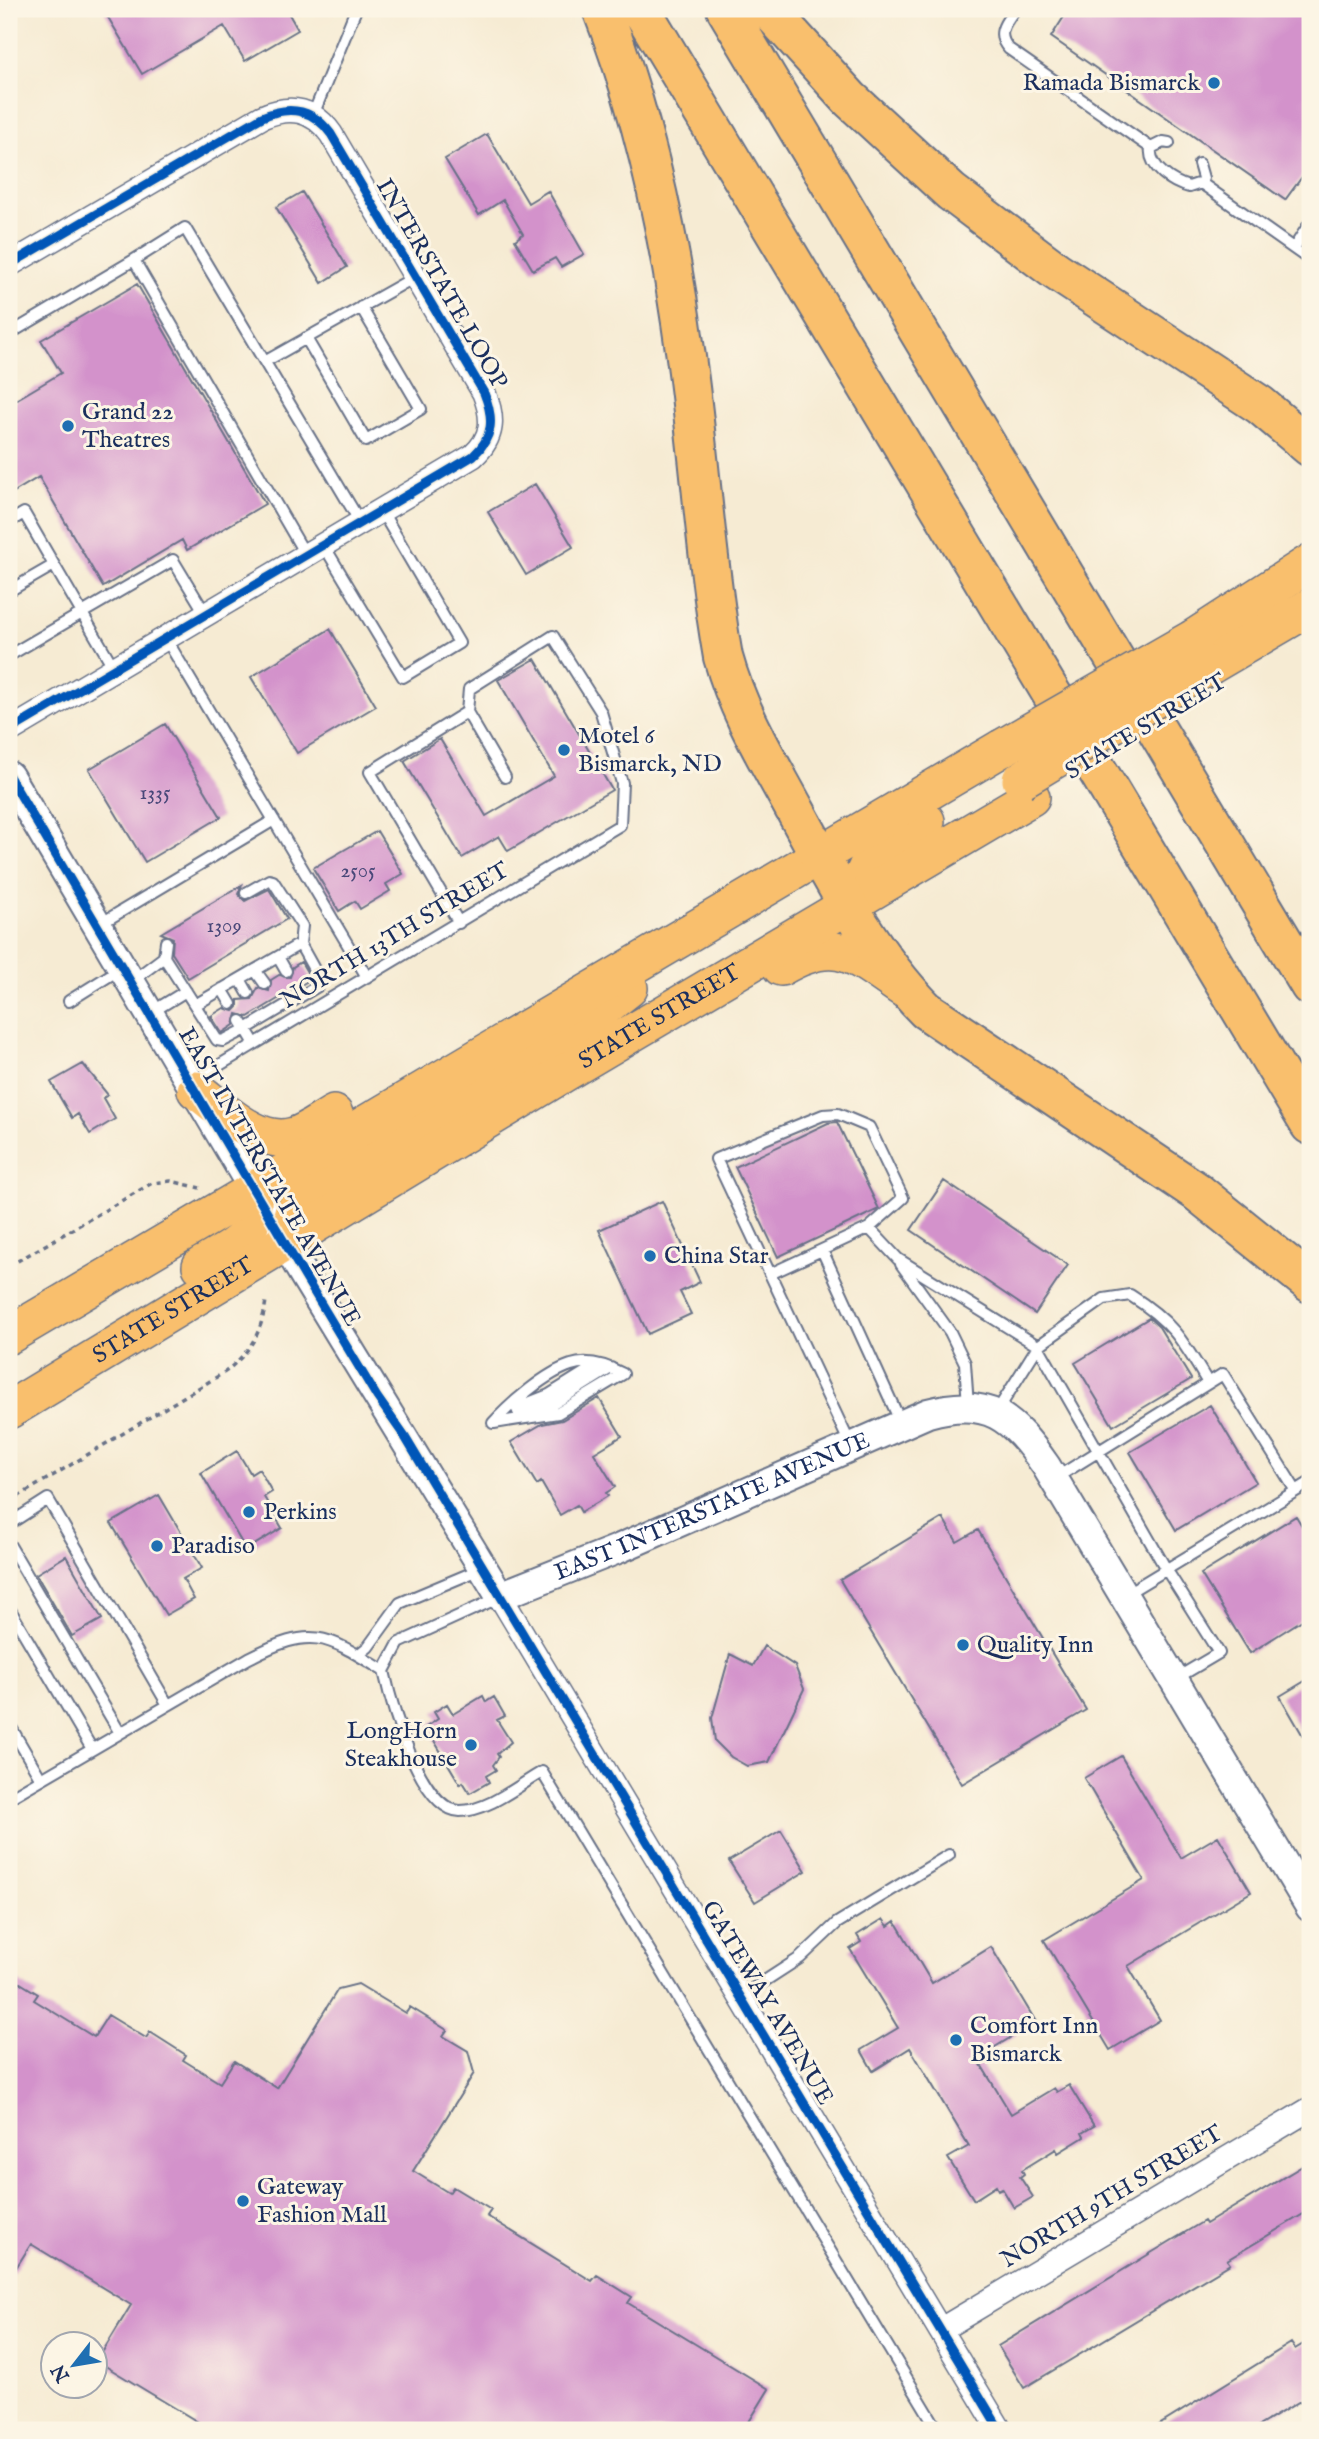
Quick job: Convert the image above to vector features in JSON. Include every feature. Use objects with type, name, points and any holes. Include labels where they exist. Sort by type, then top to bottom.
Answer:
[{"type":"highway","points":[[602,9],[637,110],[661,208],[685,349],[723,657],[738,703],[820,854],[894,975],[908,992],[944,1025],[1196,1191],[1310,1283]]},
{"type":"highway","points":[[641,9],[1310,1125]]},
{"type":"highway","points":[[726,9],[1310,986]]},
{"type":"highway","points":[[768,9],[850,99],[951,192],[1056,271],[1260,405],[1310,447]]},
{"type":"highway","name":"STATE STREET","points":[[9,1335],[820,854],[1017,774],[1207,660],[1303,568]]},
{"type":"highway","points":[[1207,660],[1310,607]]},
{"type":"highway","name":"STATE STREET","points":[[9,1410],[364,1194],[906,872],[1017,774],[1207,660],[1310,628]]},
{"type":"highway","points":[[850,905],[871,859],[886,845],[1017,774]]},
{"type":"highway","points":[[193,1086],[248,1128],[271,1136],[293,1136],[575,974],[694,928]]},
{"type":"highway","points":[[285,1242],[293,1212],[303,1200],[555,1046],[657,965],[694,928]]},
{"type":"highway","points":[[364,1194],[418,1182],[799,957],[825,948],[849,954],[908,992]]},
{"type":"highway","points":[[9,1384],[235,1245],[248,1233],[254,1217],[253,1188]]},
{"type":"highway","points":[[9,1362],[95,1283]]},
{"type":"street","points":[[9,265],[262,117],[288,110],[313,115]]},
{"type":"street","name":"INTERSTATE LOOP","points":[[9,731],[473,456],[481,448],[491,428],[484,393],[331,134],[313,115]]},
{"type":"street","name":"EAST INTERSTATE AVENUE","points":[[9,776],[285,1242],[500,1596],[608,1553],[928,1413],[968,1405],[996,1413],[1021,1433],[1054,1479],[1310,1907]]},
{"type":"street","name":"GATEWAY AVENUE","points":[[500,1596],[1000,2430]]},
{"type":"street","name":"NORTH 9TH STREET","points":[[940,2330],[1310,2109]]},
{"type":"lane","points":[[313,115],[356,9]]},
{"type":"lane","points":[[1015,9],[1002,29],[1001,37],[1009,49],[1151,148]]},
{"type":"lane","points":[[1151,148],[1163,142],[1169,143]]},
{"type":"lane","points":[[1151,148],[1150,156],[1156,167],[1183,186],[1200,183]]},
{"type":"lane","points":[[1199,164],[1203,171],[1200,183]]},
{"type":"lane","points":[[1200,183],[1310,260]]},
{"type":"lane","points":[[1294,248],[1310,223]]},
{"type":"lane","points":[[9,334],[185,228],[360,522]]},
{"type":"lane","points":[[134,260],[314,549],[403,677],[459,643],[381,510]]},
{"type":"lane","points":[[265,361],[415,277]]},
{"type":"lane","points":[[306,338],[366,441],[421,409],[361,307]]},
{"type":"lane","points":[[9,522],[24,513],[114,668]]},
{"type":"lane","points":[[9,653],[10,655],[173,560],[205,613]]},
{"type":"lane","points":[[9,591],[54,565]]},
{"type":"lane","name":"NORTH 13TH STREET","points":[[193,1086],[255,1044],[620,825],[622,783],[601,712],[553,636],[469,690],[467,712]]},
{"type":"lane","points":[[165,637],[367,977]]},
{"type":"lane","points":[[459,923],[370,772],[467,712],[505,777]]},
{"type":"lane","points":[[97,925],[274,820]]},
{"type":"lane","points":[[166,942],[164,957],[216,1040],[223,1041],[277,1004],[299,992],[318,986],[320,980],[300,944],[302,926],[273,881],[269,880],[246,893]]},
{"type":"lane","points":[[195,1005],[300,944]]},
{"type":"lane","points":[[69,1000],[164,957]]},
{"type":"lane","points":[[278,957],[286,971]]},
{"type":"lane","points":[[256,970],[265,984]]},
{"type":"lane","points":[[240,979],[248,993]]},
{"type":"lane","points":[[222,989],[231,1004]]},
{"type":"lane","points":[[150,1013],[186,992]]},
{"type":"lane","points":[[243,1025],[255,1044]]},
{"type":"lane","points":[[770,1274],[869,1228],[903,1198],[869,1127],[838,1114],[823,1115],[716,1158],[770,1274],[851,1446]]},
{"type":"lane","points":[[869,1228],[898,1259],[950,1332],[965,1363],[968,1405]]},
{"type":"lane","points":[[822,1250],[902,1424]]},
{"type":"lane","points":[[898,1259],[1038,1346],[1166,1569],[1219,1653],[1175,1679]]},
{"type":"lane","points":[[996,1413],[1038,1346],[1104,1299],[1130,1295],[1157,1312],[1180,1335],[1208,1383]]},
{"type":"lane","points":[[570,1364],[598,1364],[623,1374],[558,1413],[493,1423],[515,1399],[570,1364]]},
{"type":"lane","points":[[493,1423],[522,1410],[553,1404],[611,1368]]},
{"type":"lane","points":[[1054,1479],[1223,1374],[1296,1491]]},
{"type":"lane","points":[[1124,1595],[1309,1483],[1310,1486]]},
{"type":"lane","points":[[9,1524],[48,1499],[168,1705]]},
{"type":"lane","points":[[9,1544],[120,1733]]},
{"type":"lane","points":[[358,1655],[368,1647],[390,1612],[400,1602],[451,1584],[483,1568]]},
{"type":"lane","points":[[500,1596],[399,1643],[384,1671],[393,1712],[408,1752],[441,1804],[460,1811],[487,1804],[542,1772],[938,2430]]},
{"type":"lane","points":[[9,1608],[92,1749]]},
{"type":"lane","points":[[9,1798],[249,1658],[289,1639],[322,1637],[384,1671]]},
{"type":"lane","points":[[9,1724],[41,1779]]},
{"type":"lane","points":[[740,1997],[794,1963],[837,1923],[949,1855]]},
{"type":"lane","points":[[9,2418],[16,2430]]},
{"type":"path","points":[[9,1266],[152,1183],[171,1181],[200,1188]]},
{"type":"path","points":[[9,1502],[231,1367],[246,1355],[258,1337],[266,1300]]},
{"type":"building","points":[[103,9],[286,9],[298,30],[245,61],[224,26],[142,74]]},
{"type":"building","name":"Ramada Bismarck","points":[[1069,9],[1310,9],[1310,166],[1285,200],[1051,37]]},
{"type":"building","points":[[487,134],[528,203],[548,191],[584,254],[561,267],[555,258],[533,270],[515,240],[523,234],[503,200],[479,215],[445,159]]},
{"type":"building","points":[[302,192],[347,267],[322,283],[276,207]]},
{"type":"building","name":"Grand 22 Theatres","points":[[137,284],[265,504],[187,550],[182,540],[103,587],[39,477],[9,495],[9,404],[61,373],[41,340]]},
{"type":"building","points":[[535,484],[573,547],[526,575],[488,512]]},
{"type":"building","points":[[330,629],[376,706],[297,753],[251,677]]},
{"type":"building","name":"Motel 6 Bismarck, ND","points":[[535,659],[612,790],[508,851],[499,836],[462,858],[404,761],[440,739],[486,816],[554,776],[498,680]]},
{"type":"building","points":[[165,724],[221,817],[145,862],[89,769]]},
{"type":"building","points":[[377,831],[403,874],[386,884],[390,891],[360,909],[355,901],[339,911],[313,868]]},
{"type":"building","points":[[242,885],[238,894],[245,901],[269,889],[287,919],[188,978],[172,953],[173,938],[161,933]]},
{"type":"building","points":[[301,962],[311,979],[248,1017],[237,1014],[234,1025],[222,1033],[211,1016],[224,1008],[234,1011],[238,1007],[238,1000],[252,999],[258,988],[269,991],[271,980],[279,975],[290,977],[293,967]]},
{"type":"building","points":[[83,1064],[108,1095],[103,1098],[115,1119],[90,1134],[78,1114],[72,1118],[51,1082]]},
{"type":"building","points":[[837,1122],[879,1209],[778,1257],[735,1167],[828,1123]]},
{"type":"building","points":[[944,1181],[1068,1265],[1035,1314],[911,1230]]},
{"type":"building","name":"China Star","points":[[662,1201],[700,1282],[680,1292],[691,1314],[648,1334],[599,1230]]},
{"type":"building","points":[[1149,1318],[1159,1327],[1191,1379],[1113,1426],[1075,1363]]},
{"type":"building","points":[[599,1398],[622,1436],[594,1453],[615,1487],[606,1493],[608,1496],[581,1512],[577,1505],[560,1515],[541,1482],[537,1485],[511,1442],[542,1424],[562,1420]]},
{"type":"building","points":[[1210,1405],[1256,1482],[1176,1530],[1130,1452]]},
{"type":"building","name":"Perkins","points":[[237,1451],[251,1474],[259,1469],[272,1492],[264,1497],[282,1528],[246,1550],[201,1473]]},
{"type":"building","name":"Paradiso","points":[[159,1495],[202,1568],[183,1579],[194,1599],[166,1615],[111,1523]]},
{"type":"building","points":[[1296,1516],[1310,1539],[1310,1615],[1250,1653],[1201,1574]]},
{"type":"building","name":"Quality Inn","points":[[943,1518],[957,1542],[978,1530],[1086,1710],[962,1784],[840,1580]]},
{"type":"building","points":[[66,1556],[102,1619],[72,1636],[36,1574]]},
{"type":"building","points":[[764,1646],[795,1666],[804,1689],[769,1762],[747,1766],[731,1757],[715,1741],[712,1718],[730,1654],[753,1666]]},
{"type":"building","points":[[1310,1678],[1310,1748],[1280,1696]]},
{"type":"building","name":"LongHorn Steakhouse","points":[[483,1696],[486,1702],[494,1697],[505,1716],[497,1720],[511,1742],[497,1754],[499,1757],[493,1765],[496,1770],[486,1776],[489,1782],[470,1793],[463,1782],[460,1784],[426,1727],[438,1719],[434,1712],[447,1704],[453,1714]]},
{"type":"building","points":[[1121,1756],[1181,1858],[1218,1836],[1251,1892],[1128,1966],[1160,2020],[1110,2050],[1044,1940],[1144,1880],[1084,1778]]},
{"type":"building","points":[[781,1830],[806,1871],[755,1902],[729,1861]]},
{"type":"building","name":"Comfort Inn Bismarck","points":[[883,1919],[888,1926],[895,1921],[932,1983],[991,1947],[1036,2022],[977,2058],[1011,2114],[1054,2088],[1057,2092],[1069,2085],[1094,2126],[1082,2133],[1084,2137],[1058,2153],[1056,2149],[1022,2170],[1024,2174],[1020,2177],[1033,2197],[1014,2208],[1002,2188],[998,2190],[996,2186],[974,2200],[948,2158],[969,2146],[910,2048],[873,2071],[861,2050],[898,2028],[850,1949],[861,1942],[857,1935]]},
{"type":"building","name":"Gateway Fashion Mall","points":[[9,1976],[38,1994],[34,2000],[94,2037],[108,2015],[146,2038],[150,2032],[186,2055],[183,2060],[220,2083],[234,2061],[277,2088],[338,1989],[358,1984],[406,2013],[410,2007],[447,2030],[443,2036],[468,2051],[474,2073],[413,2171],[449,2193],[453,2187],[491,2210],[487,2216],[592,2281],[597,2275],[632,2297],[628,2303],[769,2389],[744,2430],[192,2430],[198,2422],[108,2368],[108,2343],[131,2305],[31,2244],[9,2279]]},
{"type":"building","points":[[1304,2165],[1310,2175],[1310,2210],[1227,2260],[1230,2264],[1024,2388],[998,2346],[1204,2221],[1206,2224]]},
{"type":"building","points":[[1310,2340],[1310,2395],[1252,2430],[1151,2430],[1291,2343],[1295,2349]]},
{"type":"cycle path","points":[[9,265],[262,117],[282,111],[309,114],[331,134],[484,393],[490,419],[485,442],[473,456],[9,731]]},
{"type":"cycle path","points":[[9,776],[305,1277],[377,1397],[405,1437],[1000,2430]]},
{"type":"place","name":"Ramada Bismarck","points":[[1214,83]]},
{"type":"place","name":"Grand 22 Theatres","points":[[68,426]]},
{"type":"place","name":"Motel 6 Bismarck, ND","points":[[564,750]]},
{"type":"place","name":"China Star","points":[[650,1256]]},
{"type":"place","name":"Perkins","points":[[249,1512]]},
{"type":"place","name":"Paradiso","points":[[157,1546]]},
{"type":"place","name":"Quality Inn","points":[[963,1645]]},
{"type":"place","name":"LongHorn Steakhouse","points":[[471,1745]]},
{"type":"place","name":"Comfort Inn Bismarck","points":[[956,2040]]},
{"type":"place","name":"Gateway Fashion Mall","points":[[243,2201]]}]
